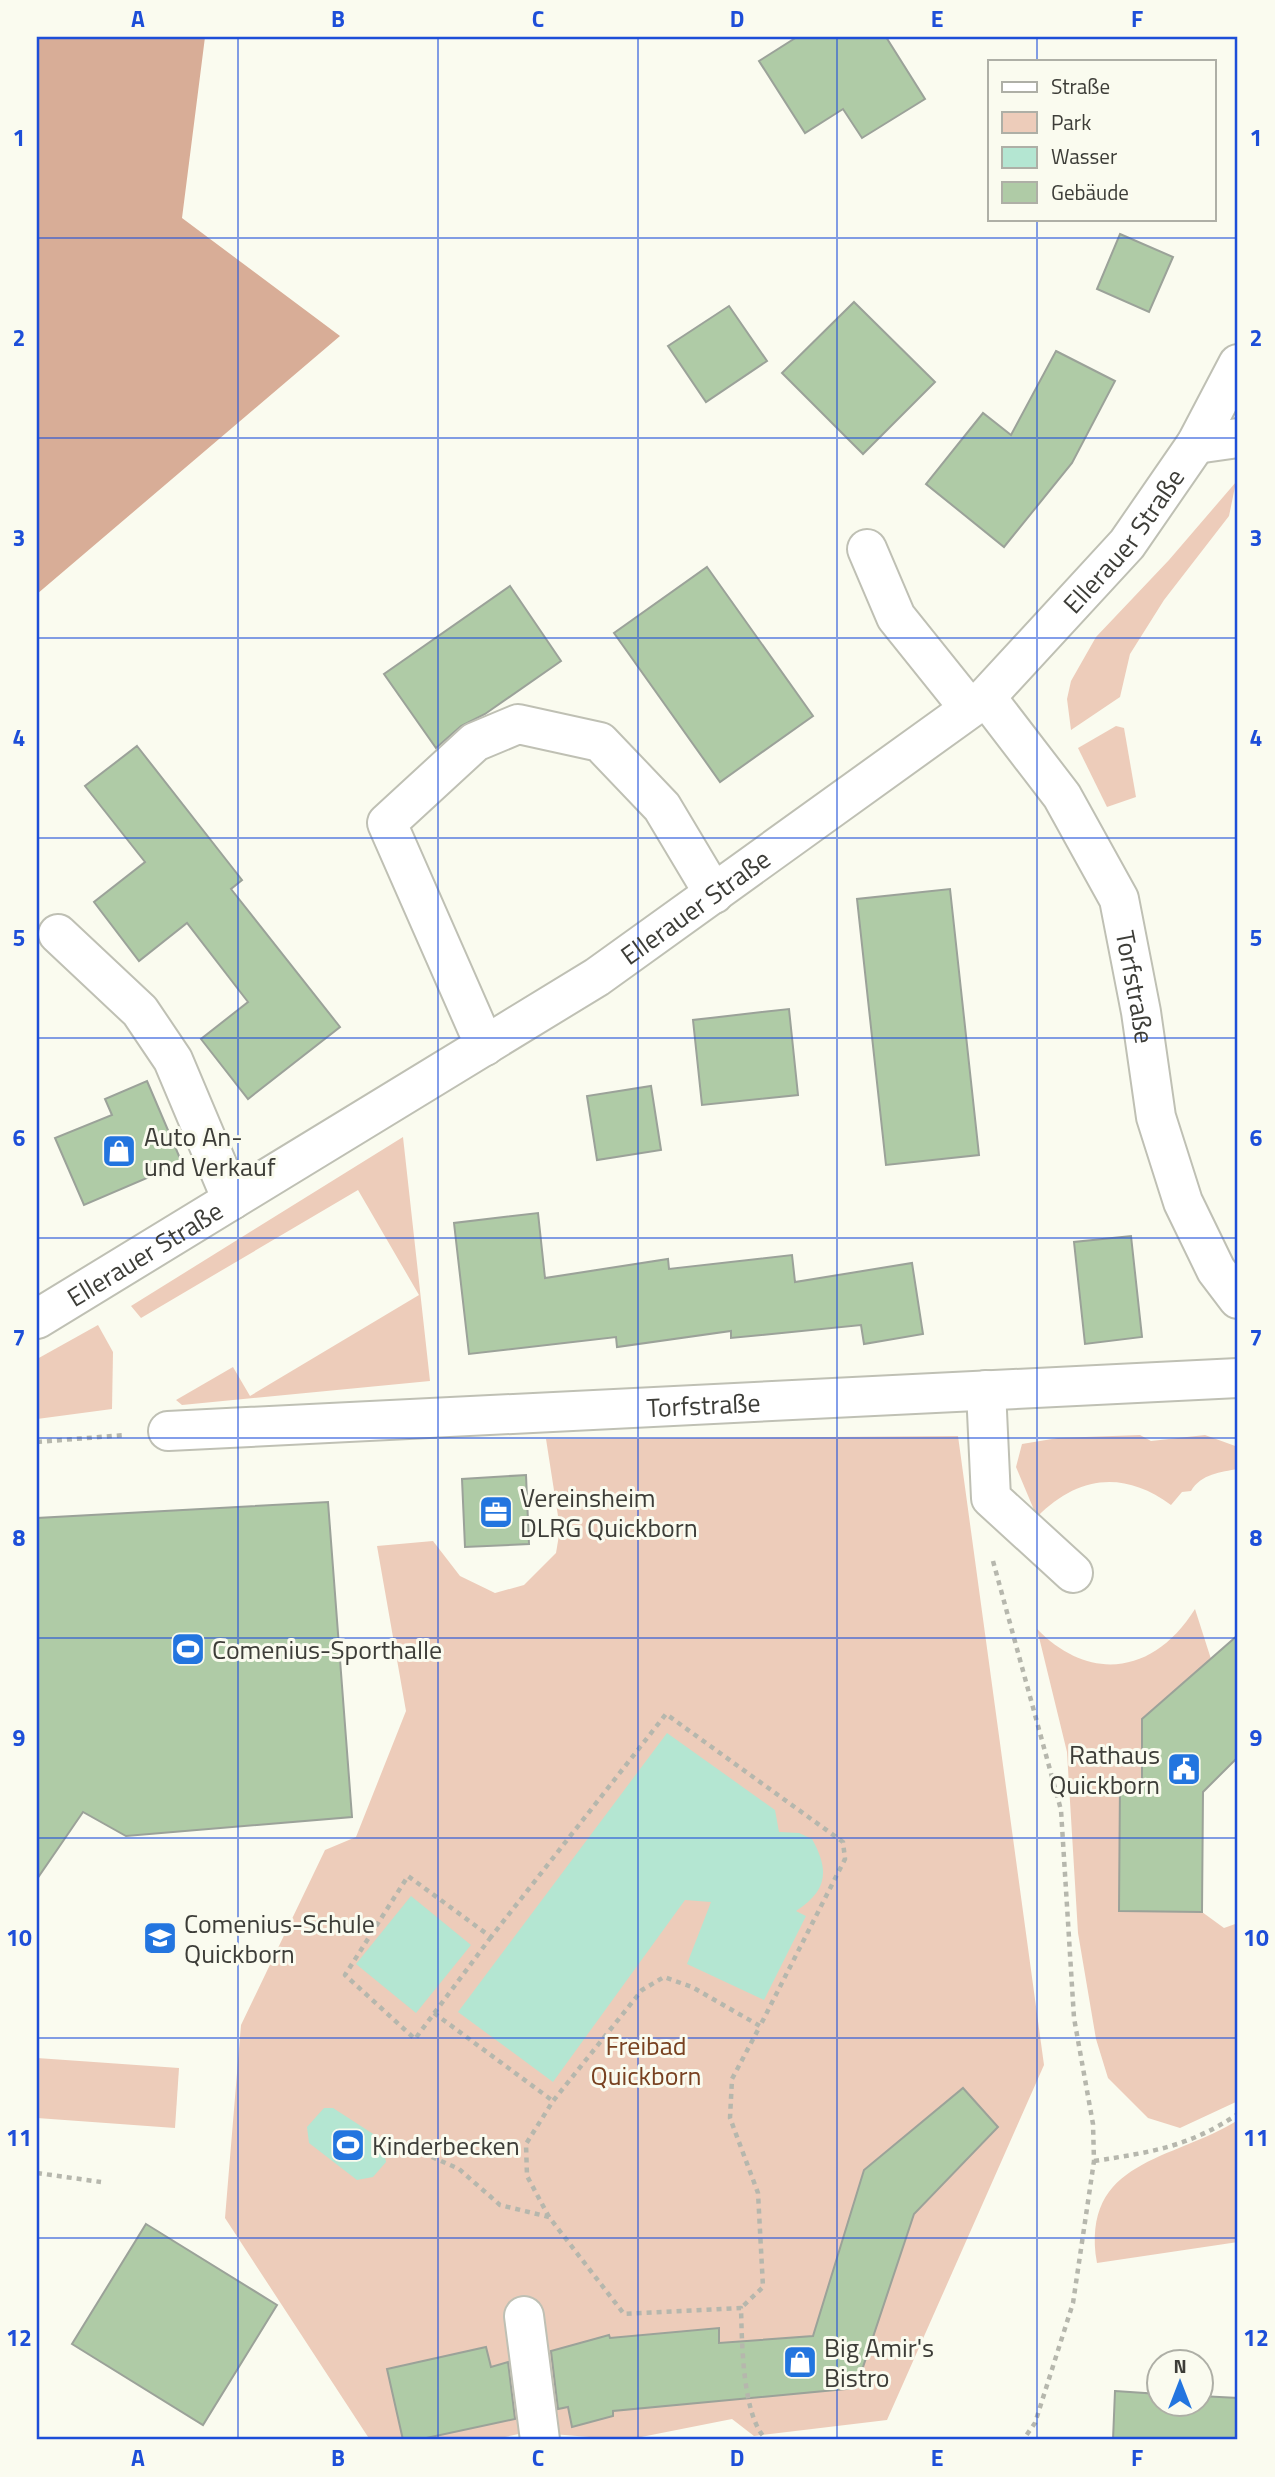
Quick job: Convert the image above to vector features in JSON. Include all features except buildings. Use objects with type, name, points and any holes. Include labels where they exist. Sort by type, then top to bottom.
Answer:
[{"type":"street","name":"Ellerauer Straße","points":[[37,1319],[597,977],[977,702],[1127,544],[1196,444],[1238,364]]},
{"type":"street","points":[[1196,444],[1238,438]]},
{"type":"street","name":"Torfstraße","points":[[867,549],[897,617],[1062,796],[1119,900],[1141,1012],[1156,1117],[1183,1202],[1216,1270],[1238,1299]]},
{"type":"street","points":[[485,1046],[387,823],[475,742],[517,724],[600,742],[662,807],[714,894]]},
{"type":"street","points":[[58,934],[140,1011],[173,1060],[232,1200]]},
{"type":"street","name":"Torfstraße","points":[[168,1432],[1238,1378]]},
{"type":"street","points":[[986,1390],[991,1498],[1073,1573]]},
{"type":"street","points":[[524,2316],[540,2440]]},
{"type":"path","points":[[37,1443],[168,1432]]},
{"type":"path","points":[[990,1548],[1061,1810],[1074,2018],[1093,2124],[1094,2161],[1073,2303],[1035,2423],[1023,2440]]},
{"type":"path","points":[[491,1937],[408,1876],[345,1975],[415,2039],[491,1937],[666,1714],[843,1842],[845,1859],[760,2026],[732,2079],[730,2118],[758,2193],[762,2287],[741,2308],[624,2314],[549,2217],[527,2176],[526,2144],[553,2102],[642,1990],[664,1977],[692,1987],[760,2026]]},
{"type":"path","points":[[434,2013],[553,2102]]},
{"type":"path","points":[[1094,2161],[1163,2151],[1210,2132],[1238,2114]]},
{"type":"path","points":[[403,2150],[421,2152],[458,2169],[500,2205],[549,2217]]},
{"type":"path","points":[[37,2173],[102,2182]]},
{"type":"path","points":[[741,2308],[748,2399],[762,2435],[767,2440]]},
{"type":"green space","points":[[1236,482],[1229,516],[1164,600],[1130,654],[1120,697],[1071,730],[1067,699],[1071,681],[1096,637],[1169,560]]},
{"type":"green space","points":[[1116,726],[1124,728],[1136,797],[1107,807],[1078,748]]},
{"type":"green space","points":[[403,1137],[430,1381],[182,1405],[176,1400],[233,1367],[250,1396],[419,1295],[358,1190],[141,1318],[131,1306]]},
{"type":"green space","points":[[98,1325],[113,1352],[112,1409],[37,1419],[37,1359]]},
{"type":"green space","points":[[1140,1435],[1151,1441],[1205,1435],[1238,1447],[1238,1469],[1206,1477],[1191,1491],[1182,1492],[1171,1505],[1136,1486],[1101,1482],[1068,1493],[1037,1517],[1016,1467],[1022,1444],[1058,1438]]},
{"type":"green space","name":"Freibad Quickborn","points":[[958,1436],[1044,2065],[887,2420],[754,2436],[732,2419],[626,2440],[528,2432],[491,2440],[370,2440],[225,2218],[241,2025],[325,1850],[356,1837],[406,1711],[377,1546],[433,1541],[460,1576],[495,1593],[524,1585],[556,1553],[560,1529],[546,1439]]},
{"type":"green space","points":[[1195,1609],[1211,1659],[1142,1719],[1142,1782],[1120,1782],[1119,1911],[1202,1912],[1224,1928],[1238,1923],[1238,2101],[1180,2128],[1148,2118],[1108,2078],[1096,2039],[1078,1933],[1067,1752],[1037,1629],[1058,1647],[1079,1658],[1100,1664],[1121,1664],[1142,1658],[1161,1647]]},
{"type":"green space","points":[[37,2058],[179,2068],[175,2128],[37,2118]]},
{"type":"green space","points":[[1238,2120],[1238,2242],[1097,2263],[1096,2229],[1103,2203],[1117,2183],[1160,2156],[1213,2134]]},
{"type":"shaded area","points":[[37,37],[205,37],[182,218],[340,336],[37,594]]},
{"type":"water","points":[[667,1733],[775,1810],[779,1832],[799,1833],[812,1839],[821,1861],[822,1880],[814,1896],[796,1911],[806,1916],[764,2000],[687,1964],[711,1902],[685,1900],[553,2082],[458,2012]]},
{"type":"water","points":[[411,1896],[471,1945],[416,2013],[356,1964]]},
{"type":"water","name":"Kinderbecken","points":[[324,2108],[333,2108],[381,2139],[386,2162],[373,2177],[357,2180],[309,2143],[307,2127]]},
{"type":"place","name":"Auto An- und Verkauf","points":[[119,1151]]},
{"type":"place","name":"Vereinsheim DLRG Quickborn","points":[[496,1512]]},
{"type":"place","name":"Comenius-Sporthalle","points":[[188,1649]]},
{"type":"place","name":"Rathaus Quickborn","points":[[1184,1769]]},
{"type":"place","name":"Comenius-Schule Quickborn","points":[[160,1938]]},
{"type":"place","name":"Kinderbecken","points":[[348,2145]]},
{"type":"place","name":"Big Amir's Bistro","points":[[800,2362]]}]
